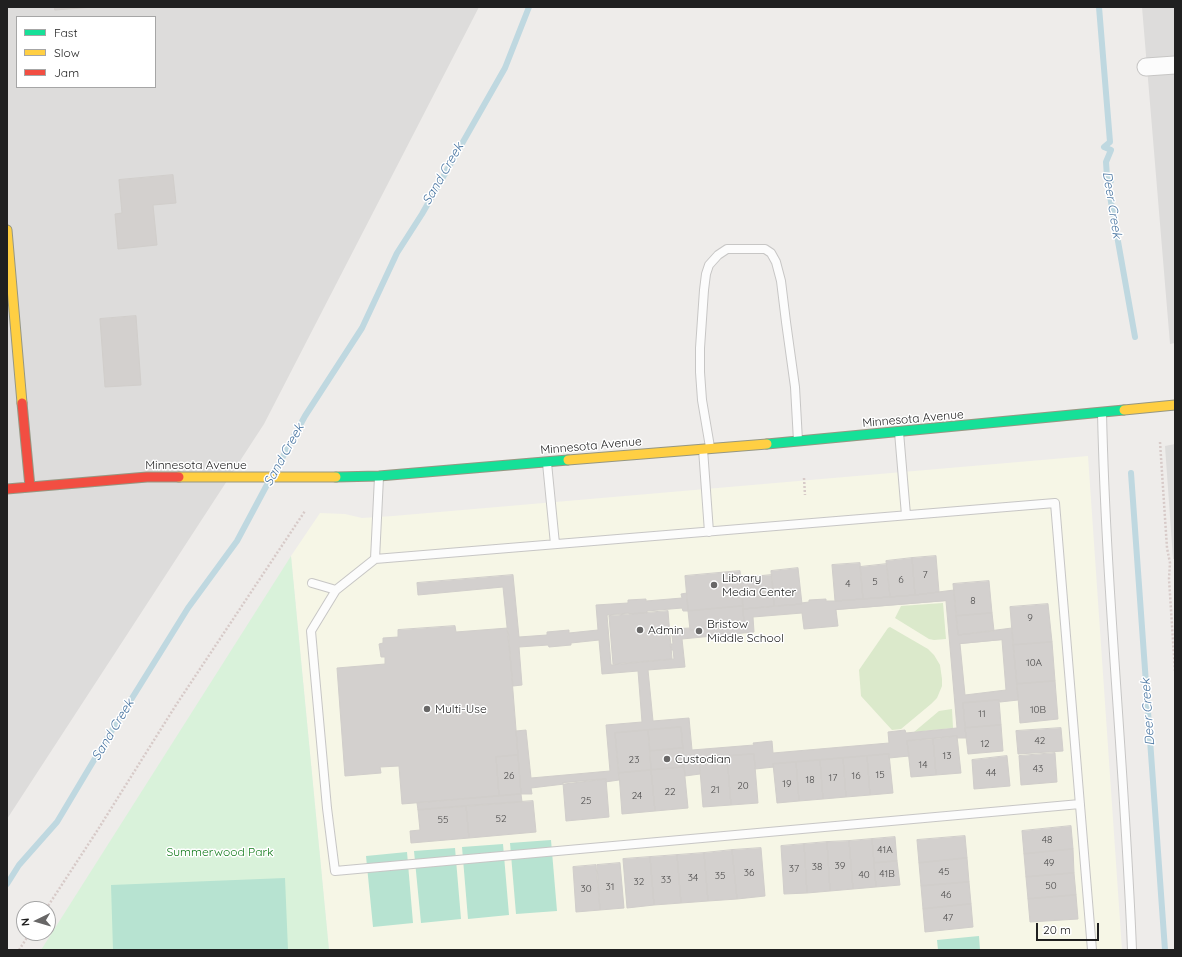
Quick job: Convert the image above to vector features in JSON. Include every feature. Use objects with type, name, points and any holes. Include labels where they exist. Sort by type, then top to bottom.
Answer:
[{"type":"street","points":[[1146,67],[1175,65]]},
{"type":"street","points":[[7,230],[30,487]]},
{"type":"street","name":"Minnesota Avenue","points":[[7,489],[147,477],[231,476],[307,478],[380,476],[899,432],[1175,405]]},
{"type":"lane","points":[[709,532],[700,348],[706,274],[710,265],[718,255],[727,249],[765,249],[771,253],[776,262],[781,280],[795,387],[798,441]]},
{"type":"lane","points":[[1102,413],[1104,487],[1130,880],[1132,950]]},
{"type":"lane","points":[[899,432],[906,515]]},
{"type":"lane","points":[[547,462],[555,544]]},
{"type":"lane","points":[[376,559],[380,476]]},
{"type":"lane","points":[[1080,804],[334,871],[311,631],[336,590],[376,559],[1055,503],[1080,804],[1092,950]]},
{"type":"lane","points":[[312,582],[336,590]]},
{"type":"path","points":[[1160,442],[1167,548],[1170,563],[1169,579],[1175,670]]},
{"type":"path","points":[[804,478],[805,495]]},
{"type":"path","points":[[51,901],[176,705],[305,511]]},
{"type":"path","points":[[1169,569],[1175,568]]},
{"type":"path","points":[[19,950],[25,941]]},
{"type":"shaded area","points":[[7,7],[479,7],[264,424],[7,819]]},
{"type":"shaded area","points":[[1142,7],[1175,7],[1175,343],[1170,344]]},
{"type":"shaded area","points":[[1175,444],[1175,559],[1173,559],[1165,446]]},
{"type":"shaded area","name":"Bristow Middle School","points":[[1088,456],[1122,950],[329,950],[291,556],[320,513],[345,514],[362,518],[393,516]]},
{"type":"green space","name":"Summerwood Park","points":[[291,556],[329,950],[41,950],[47,941],[56,941],[56,926]]},
{"type":"green space","points":[[943,603],[946,639],[929,639],[895,618],[901,606]]},
{"type":"green space","points":[[890,627],[928,649],[934,655],[940,665],[942,679],[942,686],[937,698],[901,729],[892,730],[861,696],[859,670]]},
{"type":"green space","points":[[952,709],[953,728],[914,732],[939,711]]},
{"type":"green space","points":[[551,840],[557,911],[516,914],[510,843]]},
{"type":"green space","points":[[503,844],[509,915],[468,919],[462,847]]},
{"type":"green space","points":[[455,848],[461,919],[421,923],[414,851]]},
{"type":"green space","points":[[407,852],[413,923],[373,927],[366,856]]},
{"type":"green space","points":[[285,878],[288,950],[113,950],[111,885]]},
{"type":"green space","points":[[979,936],[980,950],[938,950],[937,940]]},
{"type":"building","points":[[55,7],[93,7],[55,10]]},
{"type":"building","points":[[173,175],[176,203],[153,205],[157,245],[118,249],[115,214],[122,213],[119,180]]},
{"type":"building","points":[[136,316],[141,385],[105,387],[100,319]]},
{"type":"building","points":[[936,556],[939,592],[915,595],[912,558]]},
{"type":"building","points":[[912,558],[915,595],[890,597],[886,561]]},
{"type":"building","points":[[860,563],[863,599],[835,601],[832,565]]},
{"type":"building","points":[[887,564],[890,597],[863,599],[860,567]]},
{"type":"building","points":[[798,568],[802,604],[774,606],[771,571]]},
{"type":"building","name":"Library Media Center","points":[[740,571],[743,606],[688,611],[685,576]]},
{"type":"building","points":[[513,575],[519,637],[547,635],[547,632],[569,630],[569,633],[598,630],[596,605],[628,603],[628,600],[646,599],[646,601],[682,598],[681,594],[687,593],[688,611],[683,611],[682,608],[647,611],[647,613],[607,615],[611,665],[674,659],[673,650],[671,650],[670,644],[673,644],[671,629],[690,628],[690,630],[744,625],[743,609],[802,604],[801,603],[809,602],[809,600],[826,599],[826,601],[835,601],[915,595],[954,590],[958,635],[1012,628],[1018,700],[963,703],[966,738],[957,738],[957,736],[907,741],[909,756],[889,758],[889,754],[773,764],[774,767],[755,769],[754,754],[699,758],[700,774],[685,776],[681,727],[615,733],[619,780],[605,782],[606,779],[531,788],[532,794],[521,794],[516,731],[526,730],[531,778],[610,771],[606,725],[642,722],[638,671],[602,674],[599,640],[549,647],[548,645],[519,647],[522,685],[513,686],[503,587],[418,595],[417,583]],"holes":[[[946,601],[957,728],[906,733],[905,730],[888,732],[889,743],[773,753],[772,741],[753,743],[754,745],[692,750],[689,718],[653,721],[648,670],[685,667],[682,639],[754,632],[753,617],[802,613],[804,629],[838,626],[836,610]],[[1002,640],[1006,690],[965,695],[960,644]]]},
{"type":"building","points":[[772,575],[774,606],[743,609],[740,578]]},
{"type":"building","points":[[989,581],[992,613],[956,616],[953,584]]},
{"type":"building","points":[[1048,604],[1052,642],[1013,645],[1010,607]]},
{"type":"building","points":[[743,606],[744,625],[690,630],[688,611]]},
{"type":"building","name":"Admin","points":[[668,611],[672,659],[613,664],[609,616]]},
{"type":"building","points":[[992,613],[994,631],[958,635],[956,616]]},
{"type":"building","name":"Multi-Use","points":[[455,626],[456,632],[508,628],[518,755],[496,757],[499,796],[402,804],[399,766],[380,767],[381,773],[345,776],[337,668],[385,664],[385,657],[381,657],[379,644],[383,643],[383,638],[398,637],[398,630]]},
{"type":"building","points":[[1052,642],[1055,681],[1017,684],[1013,645]]},
{"type":"building","points":[[1055,681],[1058,719],[1020,723],[1017,684]]},
{"type":"building","points":[[999,700],[1001,725],[965,728],[963,703]]},
{"type":"building","points":[[1001,725],[1003,751],[968,754],[965,728]]},
{"type":"building","points":[[681,727],[683,748],[650,751],[648,730]]},
{"type":"building","points":[[1061,728],[1063,751],[1018,754],[1016,731]]},
{"type":"building","points":[[648,730],[651,770],[619,773],[615,733]]},
{"type":"building","points":[[957,736],[961,773],[936,775],[933,739]]},
{"type":"building","points":[[933,739],[936,775],[911,777],[907,741]]},
{"type":"building","name":"Custodian","points":[[683,748],[684,767],[651,770],[650,751]]},
{"type":"building","points":[[1055,753],[1057,782],[1021,785],[1019,756]]},
{"type":"building","points":[[754,754],[758,803],[731,805],[727,756]]},
{"type":"building","points":[[889,754],[893,793],[870,795],[867,756]]},
{"type":"building","points":[[518,755],[521,794],[499,796],[496,757]]},
{"type":"building","points":[[727,756],[731,805],[703,807],[699,758]]},
{"type":"building","points":[[867,756],[870,795],[846,797],[843,758]]},
{"type":"building","points":[[1007,756],[1010,786],[974,789],[972,760]]},
{"type":"building","points":[[843,758],[846,797],[823,799],[820,760]]},
{"type":"building","points":[[820,760],[823,799],[799,801],[796,762]]},
{"type":"building","points":[[796,762],[799,801],[777,803],[773,764]]},
{"type":"building","points":[[684,767],[688,808],[655,811],[651,770]]},
{"type":"building","points":[[651,770],[655,811],[622,814],[619,773]]},
{"type":"building","points":[[606,779],[609,817],[566,821],[563,783]]},
{"type":"building","points":[[521,794],[522,802],[418,810],[417,803]]},
{"type":"building","points":[[533,801],[536,832],[469,838],[466,806]]},
{"type":"building","points":[[466,806],[469,838],[411,843],[410,831],[420,830],[418,810]]},
{"type":"building","points":[[1071,826],[1073,849],[1024,854],[1022,831]]},
{"type":"building","points":[[965,836],[967,858],[919,863],[917,840]]},
{"type":"building","points":[[895,837],[897,861],[874,863],[872,839]]},
{"type":"building","points":[[872,839],[876,887],[853,889],[849,841]]},
{"type":"building","points":[[849,841],[853,889],[830,891],[827,842]]},
{"type":"building","points":[[827,842],[830,891],[807,893],[804,844]]},
{"type":"building","points":[[804,844],[807,893],[784,894],[781,846]]},
{"type":"building","points":[[761,848],[765,896],[737,899],[732,850]]},
{"type":"building","points":[[1073,849],[1074,873],[1026,877],[1024,854]]},
{"type":"building","points":[[732,850],[737,899],[708,901],[704,853]]},
{"type":"building","points":[[704,853],[708,901],[681,903],[677,855]]},
{"type":"building","points":[[677,855],[681,903],[654,905],[650,857]]},
{"type":"building","points":[[650,857],[654,905],[627,908],[623,859]]},
{"type":"building","points":[[967,858],[969,882],[921,886],[919,863]]},
{"type":"building","points":[[897,861],[900,885],[876,887],[874,863]]},
{"type":"building","points":[[620,863],[624,908],[600,910],[597,865]]},
{"type":"building","points":[[596,865],[600,910],[576,912],[573,867]]},
{"type":"building","points":[[1074,873],[1076,895],[1028,899],[1026,877]]},
{"type":"building","points":[[969,882],[971,904],[923,909],[921,886]]},
{"type":"building","points":[[1076,895],[1078,919],[1030,922],[1028,899]]},
{"type":"building","points":[[971,904],[973,927],[925,932],[923,909]]},
{"type":"waterway","name":"Sand Creek","points":[[274,473],[305,416],[362,328],[397,253],[422,214],[505,68],[529,7]]},
{"type":"waterway","name":"Deer Creek","points":[[1099,7],[1110,142],[1104,147],[1111,150],[1106,162],[1107,177],[1111,181],[1108,185],[1135,337]]},
{"type":"waterway","name":"Deer Creek","points":[[1131,473],[1165,950]]},
{"type":"waterway","name":"Sand Creek","points":[[7,884],[19,865],[57,822],[188,608],[237,541],[269,481]]},
{"type":"traffic: fast","points":[[767,444],[1124,410]]},
{"type":"traffic: fast","points":[[336,477],[379,476],[568,460]]},
{"type":"traffic: slow","points":[[7,230],[22,403]]},
{"type":"traffic: slow","points":[[1124,410],[1175,405]]},
{"type":"traffic: slow","points":[[568,460],[767,444]]},
{"type":"traffic: slow","points":[[179,477],[336,477]]},
{"type":"traffic: jam","points":[[22,403],[30,487]]},
{"type":"traffic: jam","points":[[7,489],[147,477],[179,477]]},
{"type":"place","name":"Library Media Center","points":[[714,585]]},
{"type":"place","name":"Admin","points":[[640,630]]},
{"type":"place","name":"Bristow Middle School","points":[[699,631]]},
{"type":"place","name":"Multi-Use","points":[[427,709]]},
{"type":"place","name":"Custodian","points":[[667,759]]}]
